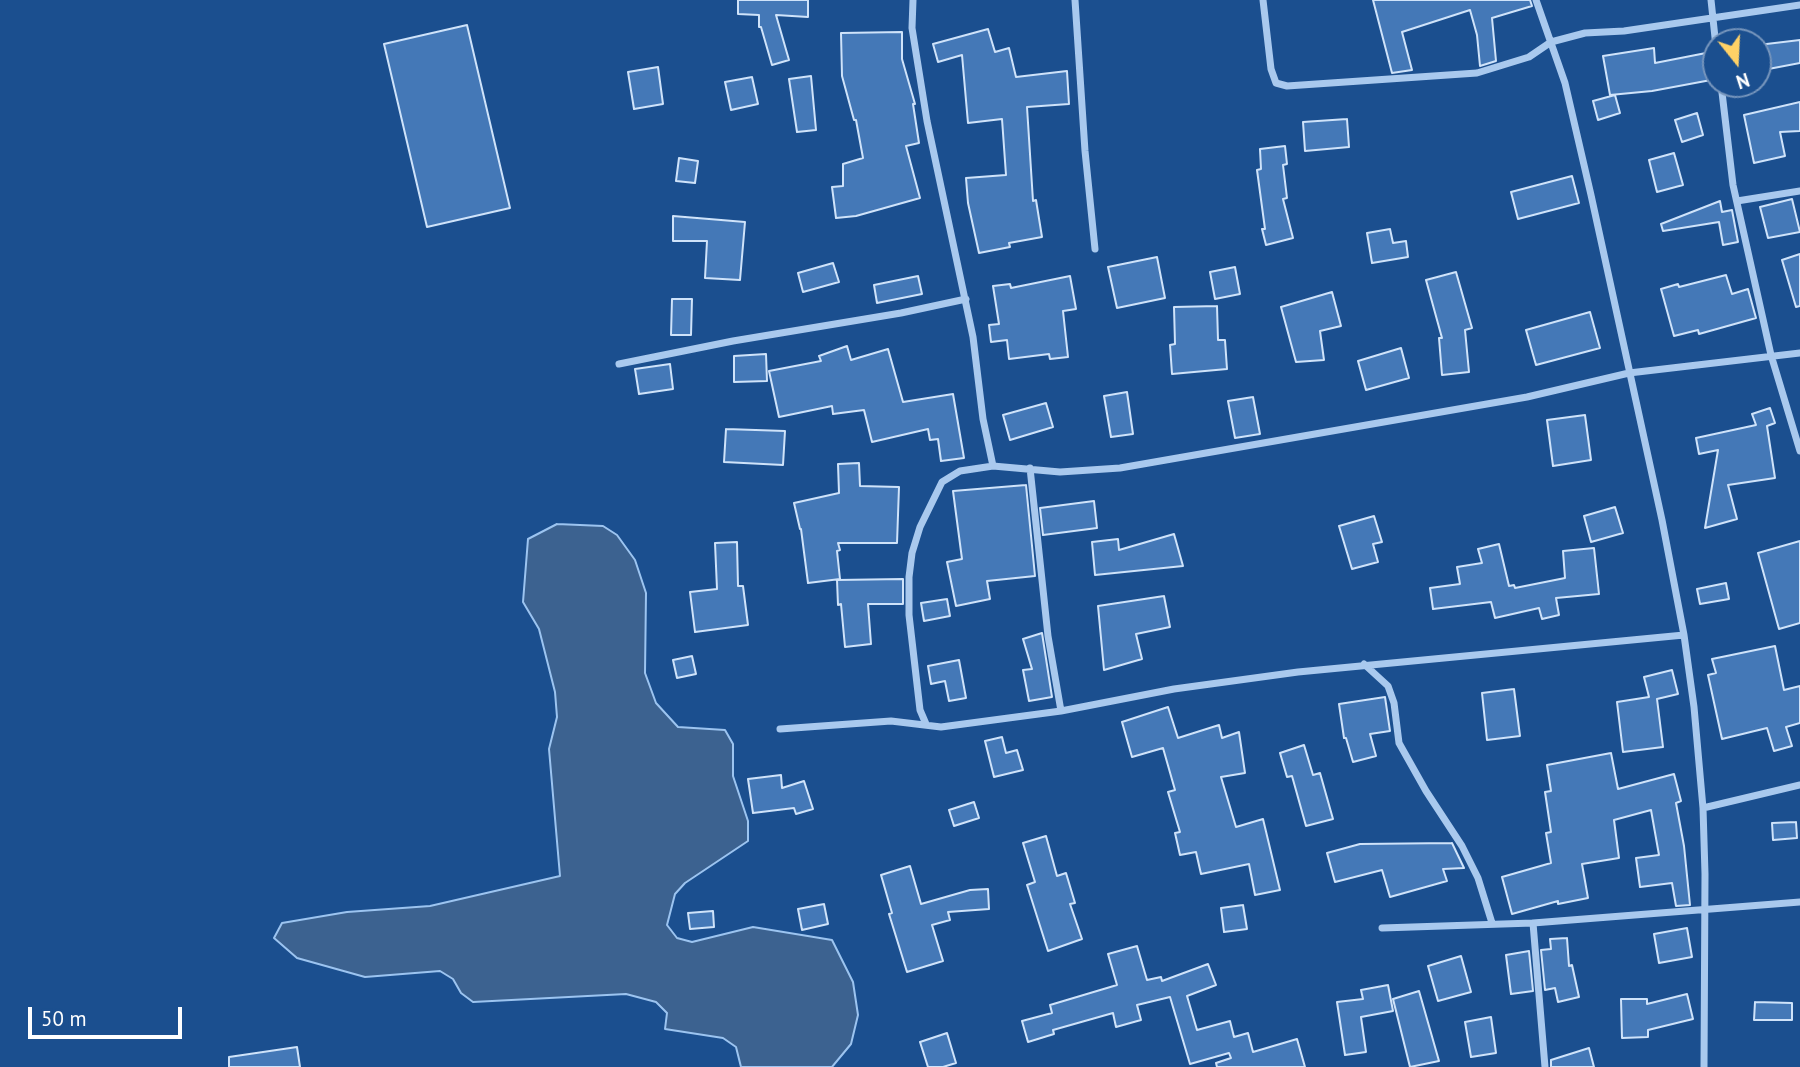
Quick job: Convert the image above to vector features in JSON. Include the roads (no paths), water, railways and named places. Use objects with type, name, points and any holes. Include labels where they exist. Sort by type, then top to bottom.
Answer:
[{"type":"street","points":[[913,0],[912,28],[927,121],[966,299],[993,466]]},
{"type":"street","points":[[1075,0],[1085,151],[1095,249]]},
{"type":"street","points":[[1263,0],[1271,69],[1276,83],[1287,86],[1477,74],[1530,57],[1551,42],[1585,33],[1623,31],[1800,5]]},
{"type":"street","points":[[1536,0],[1568,96],[1662,520],[1684,635],[1703,808],[1706,909],[1704,1067]]},
{"type":"street","points":[[1711,0],[1714,28]]},
{"type":"street","points":[[1723,98],[1737,201],[1771,355],[1800,451]]},
{"type":"street","points":[[1737,201],[1800,191]]},
{"type":"street","points":[[619,364],[966,299]]},
{"type":"street","points":[[926,724],[919,710],[909,615],[912,553],[920,527],[942,482],[960,471],[993,466],[1060,472],[1120,468],[1488,404],[1629,373],[1800,353]]},
{"type":"street","points":[[1030,468],[1048,636],[1061,711]]},
{"type":"street","points":[[780,729],[891,721],[941,727],[1061,711],[1174,690],[1364,664],[1684,635]]},
{"type":"street","points":[[1364,664],[1388,686],[1394,703],[1399,743],[1462,846],[1478,878],[1492,923]]},
{"type":"street","points":[[1703,808],[1800,785]]},
{"type":"street","points":[[1382,928],[1533,923],[1800,902]]},
{"type":"street","points":[[1533,923],[1545,1067]]},
{"type":"water","points":[[557,524],[603,526],[617,535],[635,560],[646,593],[645,673],[656,703],[678,727],[725,730],[733,744],[733,776],[748,821],[748,841],[685,883],[675,894],[667,925],[677,938],[692,942],[753,927],[832,940],[853,982],[858,1015],[851,1044],[832,1067],[741,1067],[736,1047],[723,1038],[665,1029],[667,1013],[656,1002],[626,994],[473,1002],[461,993],[453,979],[440,971],[365,977],[297,958],[274,938],[282,923],[347,912],[430,906],[560,876],[549,749],[557,717],[555,692],[539,629],[523,602],[528,539]]}]
